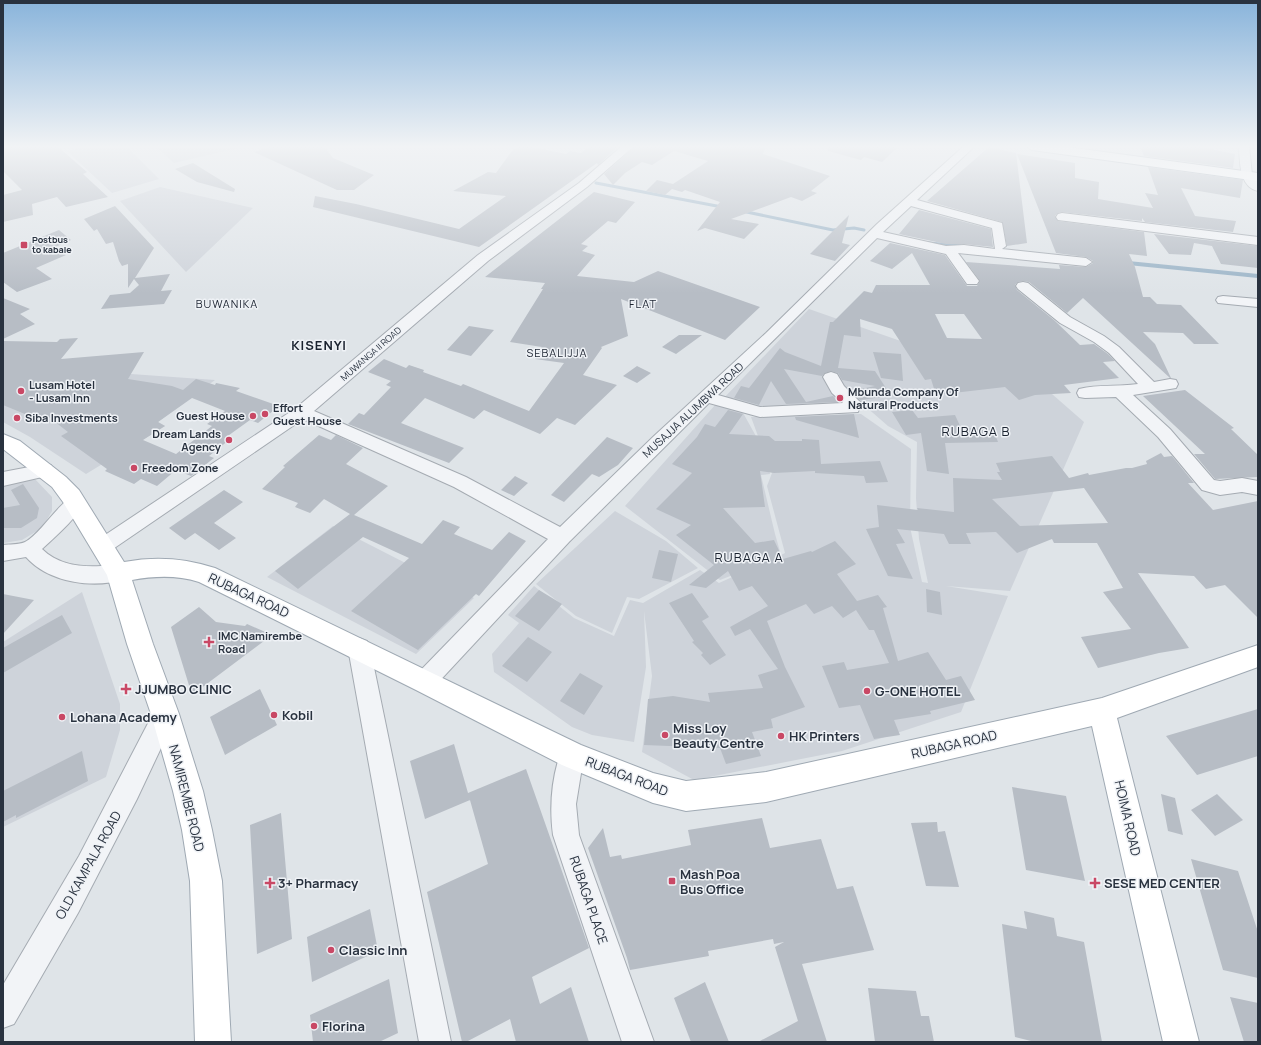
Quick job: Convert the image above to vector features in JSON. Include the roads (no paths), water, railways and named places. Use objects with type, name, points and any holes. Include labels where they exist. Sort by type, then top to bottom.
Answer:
[{"type":"main road","name":"NAMIREMBE ROAD","points":[[3,440],[59,482],[75,503],[103,546],[118,573],[140,644],[165,714],[188,791],[206,881],[213,1042]]},
{"type":"main road","name":"RUBAGA ROAD","points":[[118,573],[162,565],[191,569],[244,592],[359,648],[572,755],[653,788],[674,794],[700,795],[766,787],[1102,711],[1258,656]]},
{"type":"main road","name":"HOIMA ROAD","points":[[1102,711],[1181,1042]]},
{"type":"street","name":"MUWANGA II ROAD","points":[[103,546],[302,412],[483,258],[570,195]]},
{"type":"street","name":"MUSAJJA ALUMBWA ROAD","points":[[425,681],[562,537],[874,234],[917,195]]},
{"type":"street","points":[[910,201],[932,209],[995,224],[1000,228],[1000,246]]},
{"type":"street","points":[[1062,217],[1258,241]]},
{"type":"street","points":[[874,234],[947,250],[964,249],[1086,262]]},
{"type":"street","points":[[947,250],[950,251],[972,281]]},
{"type":"street","points":[[1023,286],[1065,320],[1099,339],[1114,350],[1150,387]]},
{"type":"street","points":[[1223,300],[1258,303]]},
{"type":"street","points":[[707,397],[760,412],[852,408],[853,403],[838,389],[831,377]]},
{"type":"street","points":[[1085,393],[1120,392],[1170,384]]},
{"type":"street","points":[[1120,392],[1164,433],[1203,481],[1208,485],[1220,488],[1242,485],[1258,488]]},
{"type":"street","points":[[302,412],[460,482],[562,537]]},
{"type":"street","points":[[3,479],[45,470]]},
{"type":"street","points":[[3,553],[30,549],[62,520],[75,503]]},
{"type":"street","points":[[30,549],[42,562],[71,573],[90,576],[118,573]]},
{"type":"street","points":[[359,648],[435,1042]]},
{"type":"street","name":"OLD KAMPALA ROAD","points":[[3,1013],[52,931],[118,810],[165,714]]},
{"type":"street","name":"RUBAGA PLACE","points":[[572,755],[562,799],[562,816],[566,835],[638,1042]]},
{"type":"waterway","points":[[658,195],[722,207]]},
{"type":"waterway","points":[[742,211],[833,230],[854,228],[864,230]]},
{"type":"waterway","points":[[929,243],[961,246]]},
{"type":"waterway","points":[[1128,263],[1258,276]]},
{"type":"place","name":"Postbus to kabale","points":[[24,245]]},
{"type":"place","name":"Lusam Hotel - Lusam Inn","points":[[21,391]]},
{"type":"place","name":"Mbunda Company Of Natural Products","points":[[840,398]]},
{"type":"place","name":"Effort Guest House","points":[[265,414]]},
{"type":"place","name":"Guest House","points":[[253,416]]},
{"type":"place","name":"Siba Investments","points":[[17,418]]},
{"type":"place","name":"Dream Lands Agency","points":[[229,440]]},
{"type":"place","name":"Freedom Zone","points":[[134,468]]},
{"type":"place","name":"IMC Namirembe Road","points":[[209,642]]},
{"type":"place","name":"JJUMBO CLINIC","points":[[126,689]]},
{"type":"place","name":"G-ONE HOTEL","points":[[867,691]]},
{"type":"place","name":"Kobil","points":[[274,715]]},
{"type":"place","name":"Lohana Academy","points":[[62,717]]},
{"type":"place","name":"Miss Loy Beauty Centre","points":[[665,735]]},
{"type":"place","name":"HK Printers","points":[[781,736]]},
{"type":"place","name":"Mash Poa Bus Office","points":[[672,881]]},
{"type":"place","name":"3+ Pharmacy","points":[[270,883]]},
{"type":"place","name":"SESE MED CENTER","points":[[1095,883]]},
{"type":"place","name":"Classic Inn","points":[[331,950]]},
{"type":"place","name":"Florina","points":[[314,1026]]},
{"type":"district","name":"BUWANIKA","points":[[227,304]]},
{"type":"district","name":"FLAT","points":[[643,304]]},
{"type":"district","name":"KISENYI","points":[[319,345]]},
{"type":"district","name":"SEBALIJJA","points":[[557,353]]},
{"type":"district","name":"RUBAGA B","points":[[976,431]]},
{"type":"district","name":"RUBAGA A","points":[[749,557]]}]
